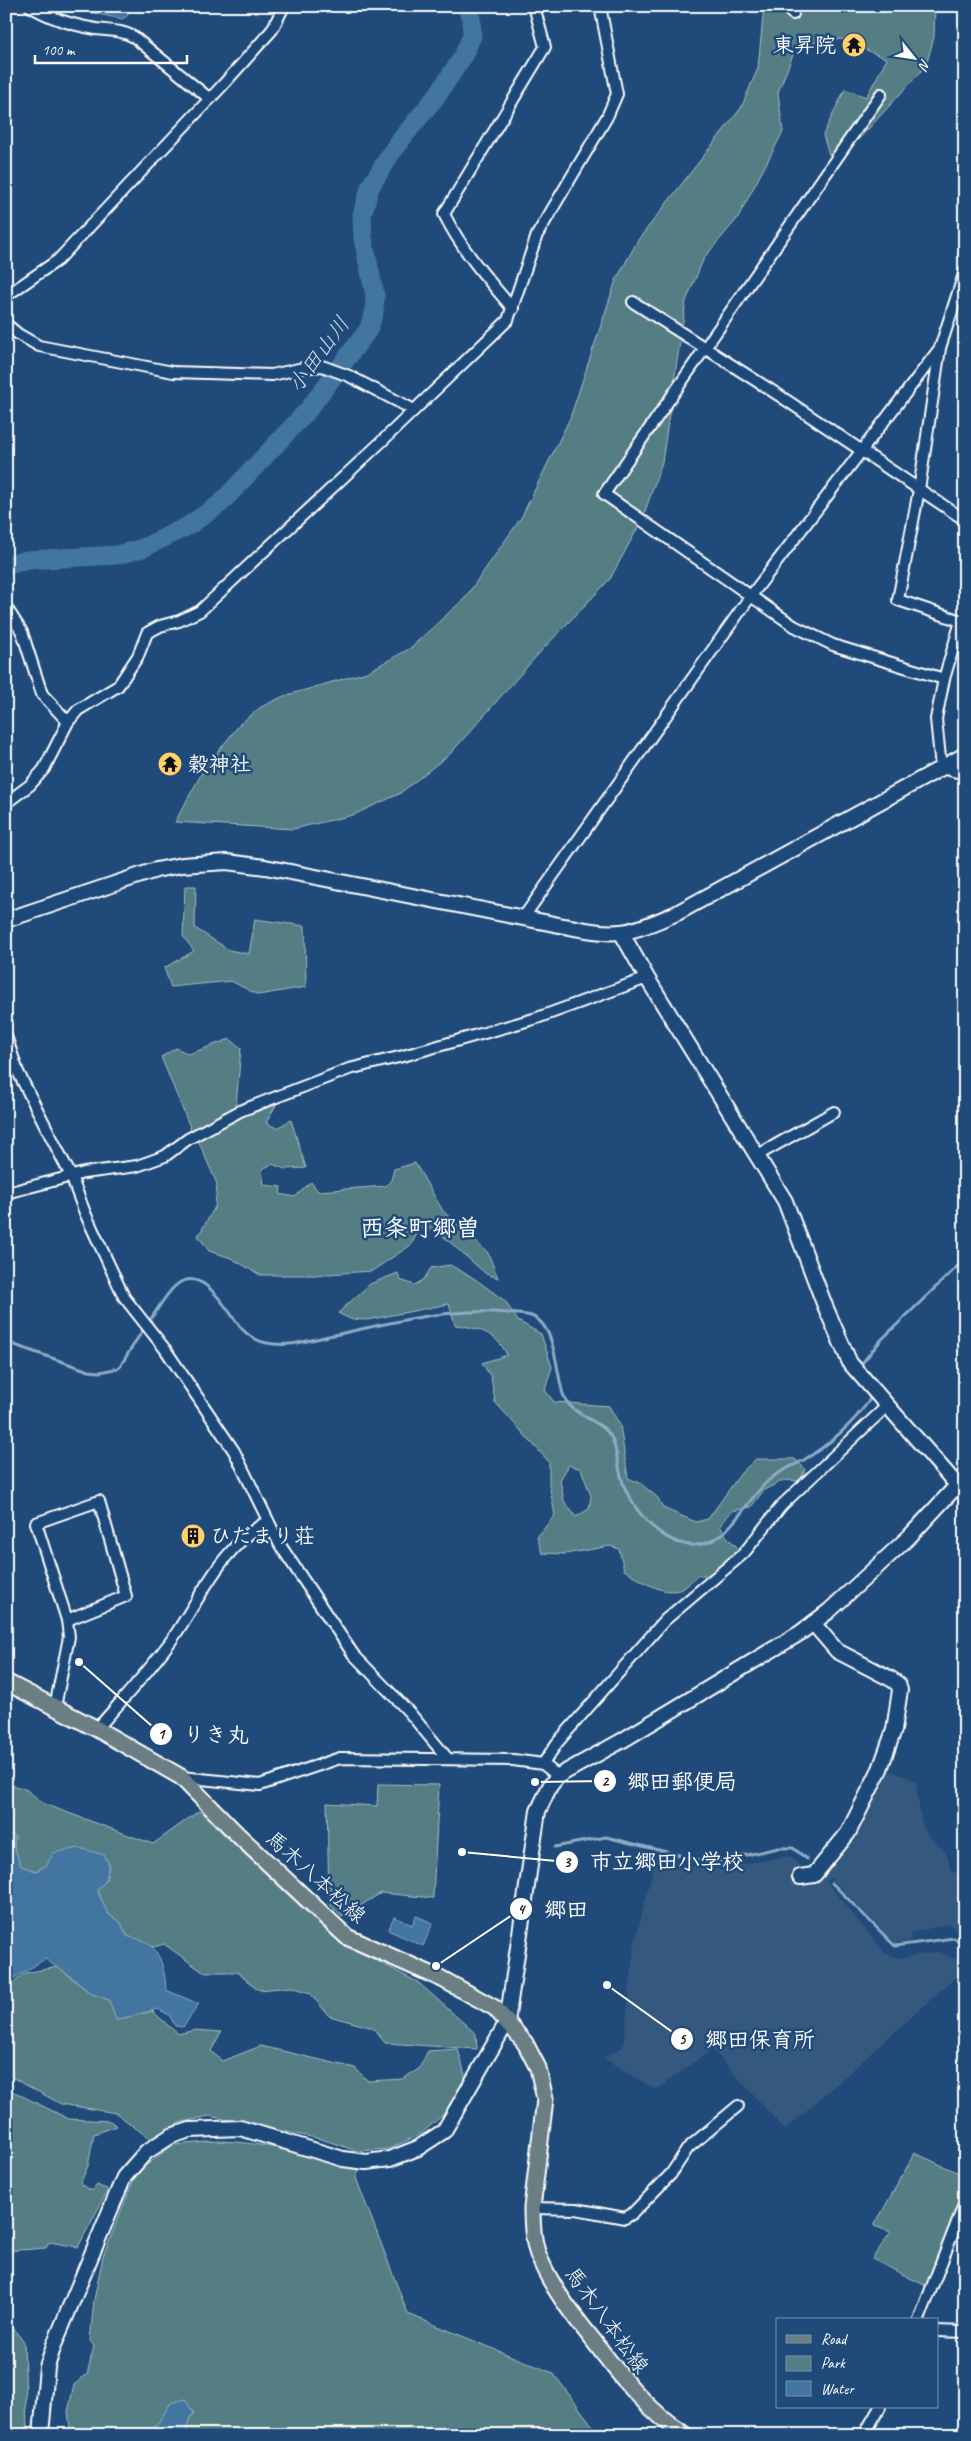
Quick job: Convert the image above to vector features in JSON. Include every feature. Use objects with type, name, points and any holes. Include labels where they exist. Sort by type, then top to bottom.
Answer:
[{"type":"main road","name":"馬木八本松線","points":[[6,1682],[97,1729],[181,1777],[237,1834],[347,1937],[442,1979],[494,2008],[507,2022],[525,2043],[538,2068],[545,2099],[532,2208],[538,2256],[564,2303],[628,2386],[667,2423],[685,2435]]},
{"type":"street","points":[[30,6],[49,18],[66,23],[98,29],[121,30],[134,37],[210,99]]},
{"type":"street","points":[[6,296],[58,260],[210,99],[272,30],[284,6]]},
{"type":"street","points":[[513,309],[489,282],[444,214],[545,47],[534,6]]},
{"type":"street","points":[[6,803],[30,785],[44,769],[68,722],[78,710],[118,686],[138,656],[147,633],[200,611],[508,320],[538,235],[608,117],[618,94],[600,6]]},
{"type":"street","points":[[784,6],[793,14]]},
{"type":"street","points":[[881,94],[604,494],[794,626],[833,645],[944,679]]},
{"type":"street","points":[[941,768],[936,719],[944,679],[961,621],[898,600],[919,490],[940,348],[965,271]]},
{"type":"street","points":[[633,302],[706,348],[965,520]]},
{"type":"street","points":[[6,324],[18,334],[39,346],[173,372],[220,372],[272,376],[303,368],[322,366],[349,376],[414,410]]},
{"type":"street","points":[[524,918],[750,597],[860,450],[940,348]]},
{"type":"street","points":[[6,607],[22,632],[42,694],[68,722]]},
{"type":"street","points":[[6,920],[156,870],[182,864],[227,862],[265,867],[524,918],[598,931],[621,932],[640,928],[677,913],[965,755]]},
{"type":"street","points":[[941,768],[965,774]]},
{"type":"street","points":[[42,2435],[47,2367],[54,2345],[117,2190],[124,2177],[146,2152],[171,2136],[190,2130],[218,2127],[240,2128],[357,2161],[390,2159],[432,2141],[444,2131],[507,2022],[538,1811],[550,1786],[558,1776],[623,1740],[800,1633],[878,1567],[961,1481],[887,1406],[850,1363],[825,1306],[785,1201],[647,978],[621,932]]},
{"type":"street","points":[[6,1193],[71,1176],[137,1166],[165,1156],[188,1139],[240,1111],[349,1068],[403,1056],[538,1018],[647,978]]},
{"type":"street","points":[[6,1036],[18,1072],[71,1176],[124,1297],[154,1336],[234,1451],[280,1545],[352,1654],[409,1712],[448,1759]]},
{"type":"street","points":[[758,1155],[834,1112]]},
{"type":"street","points":[[543,1764],[557,1743],[666,1620],[744,1553],[782,1505],[887,1406]]},
{"type":"street","points":[[55,1707],[69,1637],[67,1620],[36,1522],[99,1501],[126,1596],[67,1620]]},
{"type":"street","points":[[97,1729],[135,1687],[174,1637],[211,1574],[252,1530],[268,1521]]},
{"type":"street","points":[[800,1876],[814,1875],[848,1833],[862,1809],[880,1769],[894,1730],[900,1690],[898,1684],[890,1679],[837,1651],[813,1623]]},
{"type":"street","points":[[181,1777],[260,1785],[340,1758],[513,1760],[543,1764],[558,1776]]},
{"type":"street","points":[[532,2208],[576,2209],[625,2218],[632,2214],[671,2174],[688,2148],[738,2106]]},
{"type":"street","points":[[921,2318],[965,2202]]},
{"type":"street","points":[[938,2332],[965,2332]]},
{"type":"street","points":[[864,2435],[879,2408]]},
{"type":"shaded area","points":[[875,1764],[916,1781],[921,1821],[927,1834],[947,1854],[951,1871],[965,1877],[965,1937],[949,1924],[910,1933],[911,1941],[895,1943],[831,1878],[827,1882],[886,1954],[901,1958],[938,1952],[965,1963],[965,1969],[785,2130],[712,2049],[656,2090],[603,2058],[623,2047],[634,1946],[656,1856],[711,1870],[789,1856],[804,1869],[810,1870],[852,1813]]},
{"type":"green space","points":[[764,6],[935,6],[934,37],[926,66],[859,139],[829,155],[823,135],[845,89],[866,97],[887,59],[841,39],[797,45],[778,92],[783,132],[737,219],[704,258],[686,301],[662,462],[642,520],[610,579],[541,651],[451,753],[399,794],[353,815],[293,829],[175,822],[204,769],[240,724],[261,707],[284,696],[367,672],[409,649],[465,598],[521,518],[570,418],[616,280],[638,240],[741,108],[758,68]]},
{"type":"green space","points":[[185,886],[196,886],[195,928],[229,950],[249,954],[255,919],[305,926],[306,987],[258,995],[231,981],[171,987],[164,968],[194,951],[183,936]]},
{"type":"green space","points":[[230,1039],[241,1048],[236,1106],[192,1132],[161,1057],[176,1048],[189,1054]]},
{"type":"green space","points":[[276,1105],[266,1123],[277,1128],[291,1120],[306,1168],[285,1169],[272,1164],[262,1169],[264,1185],[281,1187],[280,1194],[295,1197],[311,1182],[318,1191],[386,1186],[391,1180],[394,1169],[415,1163],[443,1211],[488,1253],[498,1278],[486,1274],[436,1230],[420,1228],[411,1245],[372,1271],[314,1275],[260,1275],[231,1258],[209,1251],[198,1236],[215,1207],[217,1184],[198,1140],[244,1114]]},
{"type":"green space","points":[[450,1265],[475,1279],[505,1301],[518,1321],[541,1334],[552,1367],[545,1390],[554,1402],[609,1406],[620,1425],[628,1478],[640,1483],[658,1498],[663,1508],[696,1522],[708,1519],[741,1473],[756,1459],[795,1459],[805,1469],[800,1481],[784,1480],[764,1490],[751,1507],[732,1511],[720,1526],[727,1537],[739,1549],[712,1575],[697,1575],[682,1589],[667,1591],[637,1578],[624,1570],[619,1549],[610,1546],[565,1554],[542,1553],[537,1537],[555,1515],[549,1484],[549,1462],[495,1402],[491,1377],[482,1363],[507,1355],[503,1347],[486,1332],[455,1325],[449,1304],[367,1320],[350,1319],[338,1313],[370,1284],[398,1273],[400,1280],[415,1285],[424,1279],[431,1268]],"holes":[[[569,1465],[581,1469],[591,1496],[589,1509],[576,1517],[564,1501],[560,1480]]]},
{"type":"green space","points":[[6,1783],[27,1790],[44,1804],[153,1844],[199,1811],[334,1938],[419,1983],[476,2034],[477,2049],[385,2043],[373,2028],[329,2016],[310,1993],[291,1987],[259,1990],[237,1972],[203,1972],[164,1944],[154,1947],[127,1936],[121,1923],[108,1914],[97,1890],[106,1880],[109,1864],[104,1855],[47,1865],[36,1871],[21,1866],[14,1847],[15,1836],[6,1833]]},
{"type":"green space","points":[[378,1784],[439,1785],[433,1898],[381,1893],[342,1917],[329,1904],[327,1803],[377,1806]]},
{"type":"green space","points":[[58,1967],[90,1993],[109,2000],[116,2020],[152,2011],[178,2034],[195,2030],[221,2032],[211,2051],[222,2061],[261,2046],[355,2068],[368,2081],[402,2079],[419,2069],[428,2051],[458,2049],[466,2079],[445,2113],[421,2134],[389,2149],[357,2151],[321,2139],[209,2116],[179,2123],[150,2139],[116,2113],[61,2104],[6,2074],[6,1987],[25,1973]]},
{"type":"green space","points":[[6,2088],[69,2119],[110,2121],[117,2126],[94,2134],[88,2166],[80,2184],[92,2191],[97,2185],[108,2190],[78,2247],[49,2242],[46,2248],[6,2251]]},
{"type":"green space","points":[[218,2141],[272,2147],[360,2168],[356,2178],[408,2314],[553,2373],[595,2429],[596,2435],[185,2435],[190,2417],[194,2414],[171,2403],[150,2435],[71,2435],[68,2412],[74,2385],[87,2374],[94,2346],[90,2341],[94,2300],[103,2256],[137,2172],[173,2145]]},
{"type":"green space","points":[[915,2153],[965,2176],[965,2195],[928,2287],[872,2259],[891,2232],[874,2226]]},
{"type":"green space","points":[[6,2319],[24,2342],[27,2429],[24,2435],[6,2435]]},
{"type":"water","points":[[59,6],[132,6],[127,16],[122,19]]},
{"type":"water","points":[[6,1833],[15,1836],[14,1847],[21,1866],[36,1871],[47,1865],[53,1853],[79,1848],[104,1855],[109,1864],[106,1880],[97,1890],[108,1914],[121,1923],[127,1936],[146,1942],[156,1951],[162,1963],[166,1990],[199,2004],[183,2027],[175,2026],[169,2015],[158,2009],[116,2020],[109,2000],[90,1993],[76,1980],[45,1959],[6,1983]]},
{"type":"water","points":[[416,1916],[433,1923],[423,1946],[388,1930],[394,1917],[412,1925]]},
{"type":"water","points":[[185,2399],[194,2414],[190,2417],[185,2435],[150,2435],[171,2403]]},
{"type":"waterway","name":"小田山川","points":[[6,565],[27,560],[117,555],[143,548],[188,526],[220,504],[308,410],[368,330],[374,313],[375,295],[363,239],[362,215],[370,187],[395,147],[438,94],[462,58],[472,36],[471,18],[466,6]]},
{"type":"waterway","points":[[965,1168],[959,1182],[965,1206]]},
{"type":"waterway","points":[[859,1367],[881,1340],[965,1259]]},
{"type":"waterway","points":[[148,1323],[163,1300],[174,1287],[184,1280],[194,1280],[204,1284],[222,1302],[247,1334],[261,1341],[275,1344],[301,1342],[398,1321],[442,1314],[485,1312],[531,1316],[546,1328],[554,1350],[563,1394],[567,1402],[580,1414],[602,1427],[612,1439],[624,1486],[640,1513],[663,1535],[677,1542],[691,1545],[706,1543],[721,1535],[769,1480],[812,1455],[831,1441],[864,1408],[870,1399],[867,1391]]},
{"type":"waterway","points":[[6,1342],[89,1371],[100,1372],[119,1368],[144,1328]]},
{"type":"waterway","points":[[555,1847],[606,1837],[711,1863],[778,1848],[793,1848],[807,1859]]},
{"type":"waterway","points":[[832,1883],[895,1946],[954,1938],[965,1947]]},
{"type":"place","name":"東昇院","points":[[854,45]]},
{"type":"place","name":"穀神社","points":[[170,764]]},
{"type":"place","name":"ひだまり荘","points":[[193,1536]]},
{"type":"place","name":"りき丸","points":[[79,1662]]},
{"type":"place","name":"郷田郵便局","points":[[535,1782]]},
{"type":"place","name":"市立郷田小学校","points":[[462,1852]]},
{"type":"place","name":"郷田","points":[[436,1966]]},
{"type":"place","name":"郷田保育所","points":[[607,1985]]},
{"type":"district","name":"西条町郷曽","points":[[420,1228]]}]
